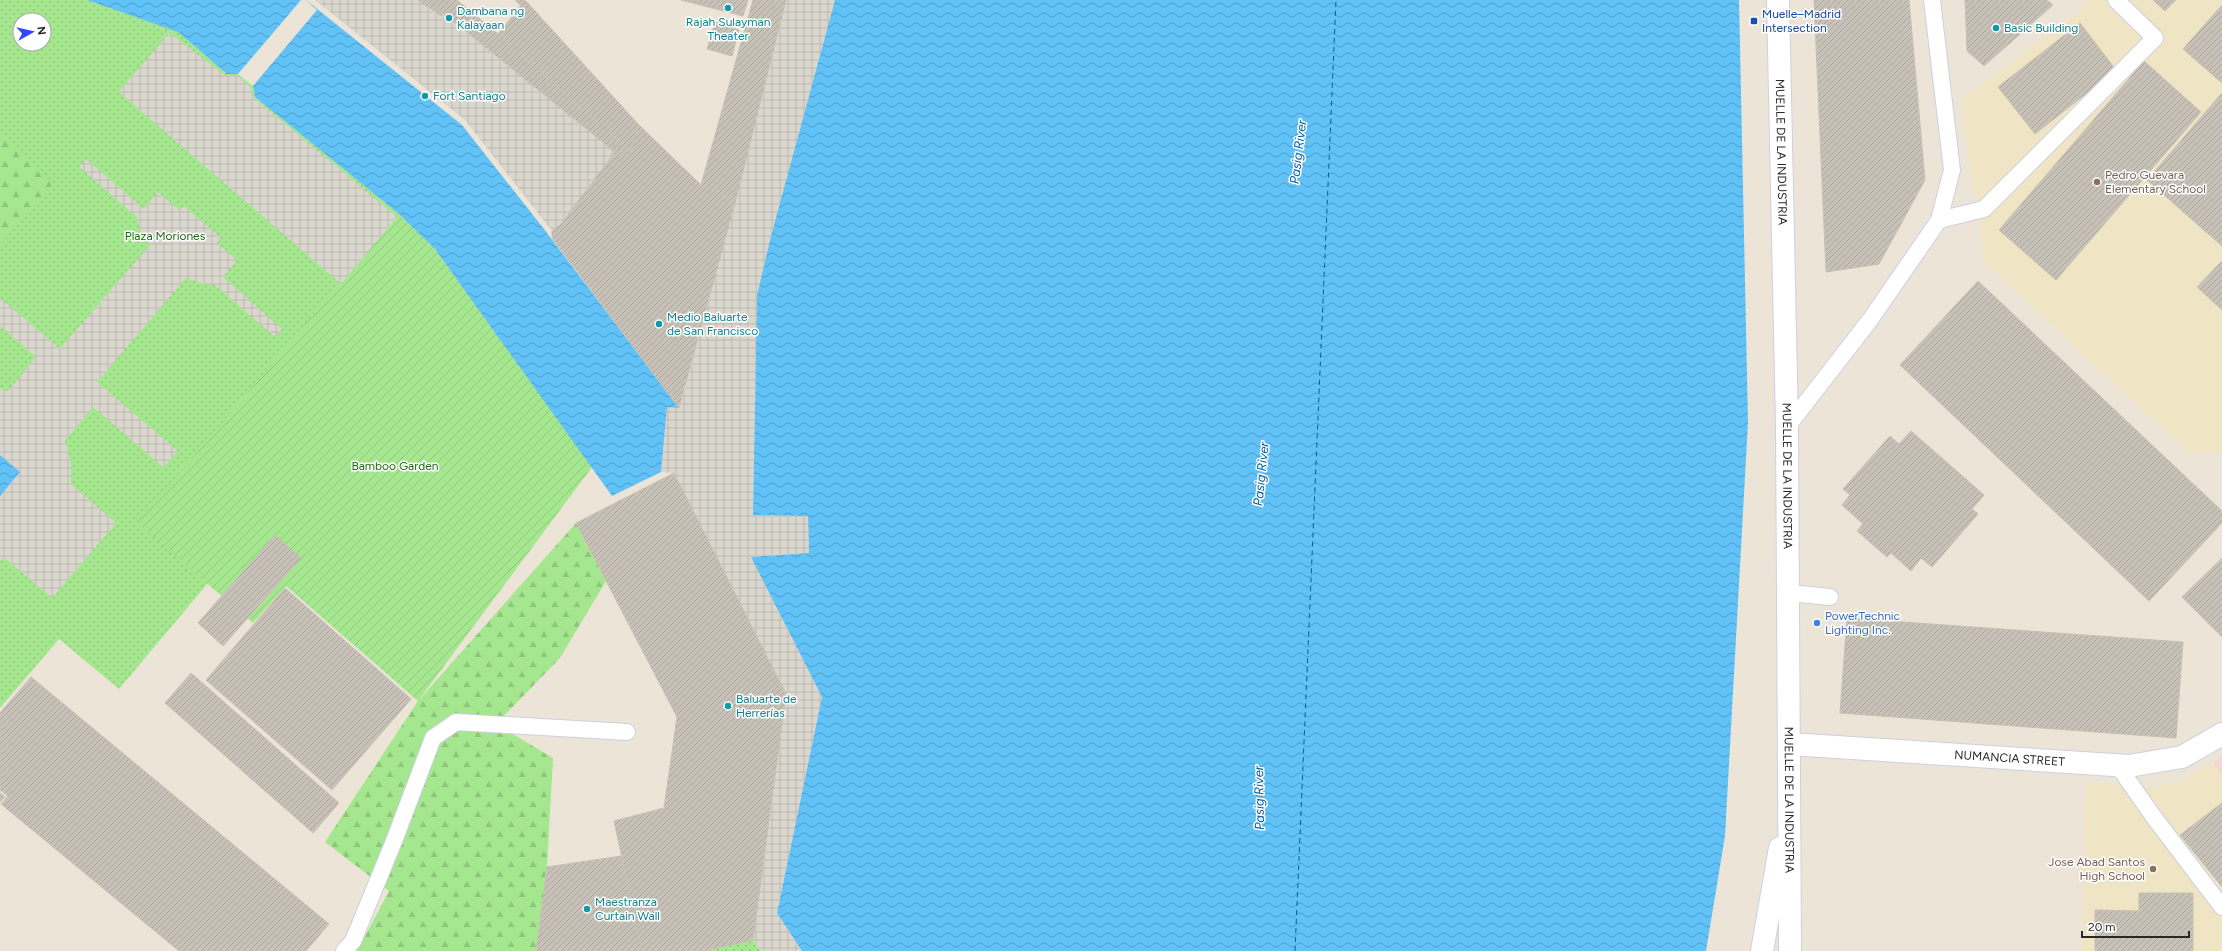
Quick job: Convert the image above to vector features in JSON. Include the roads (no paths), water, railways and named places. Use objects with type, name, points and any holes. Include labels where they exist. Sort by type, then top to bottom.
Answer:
[{"type":"street","name":"MUELLE DE LA INDUSTRIA","points":[[1778,0],[1787,427],[1790,951]]},
{"type":"street","name":"NUMANCIA STREET","points":[[1790,744],[2129,766],[2182,757],[2222,734]]},
{"type":"street","points":[[1762,951],[1790,788]]},
{"type":"lane","points":[[1787,427],[1870,320],[1939,220],[1952,170],[1932,0]]},
{"type":"lane","points":[[1939,220],[1984,209],[2155,38],[2116,0]]},
{"type":"lane","points":[[1789,593],[1830,597]]},
{"type":"lane","points":[[349,946],[394,841],[433,738],[456,722],[627,732]]},
{"type":"lane","points":[[2118,766],[2153,816],[2222,907]]},
{"type":"water","points":[[87,0],[306,0],[462,125],[544,229],[679,408],[667,407],[661,472],[612,496],[435,249],[399,214],[255,97],[253,86],[246,80],[238,74],[227,74],[178,32]]},
{"type":"water","name":"Pasig River","points":[[835,0],[1739,0],[1748,422],[1725,836],[1706,951],[802,951],[777,913],[822,697],[751,557],[809,553],[808,516],[753,515],[757,295],[771,236]]},
{"type":"water","points":[[0,455],[20,472],[0,496]]},
{"type":"place","name":"Rajah Sulayman Theater","points":[[728,8]]},
{"type":"place","name":"Dambana ng Kalayaan","points":[[449,18]]},
{"type":"place","name":"Muelle–Madrid Intersection","points":[[1754,21]]},
{"type":"place","name":"Basic Building","points":[[1996,28]]},
{"type":"place","name":"Fort Santiago","points":[[425,96]]},
{"type":"place","name":"Pedro Guevara Elementary School","points":[[2097,182]]},
{"type":"place","name":"Medio Baluarte de San Francisco","points":[[659,324]]},
{"type":"place","name":"PowerTechnic Lighting Inc.","points":[[1817,623]]},
{"type":"place","name":"Baluarte de Herrerías","points":[[728,706]]},
{"type":"place","name":"Jose Abad Santos High School","points":[[2153,869]]},
{"type":"place","name":"Maestranza Curtain Wall","points":[[587,909]]},
{"type":"park label","name":"Plaza Moriones","points":[[165,236]]},
{"type":"park label","name":"Bamboo Garden","points":[[395,466]]}]
